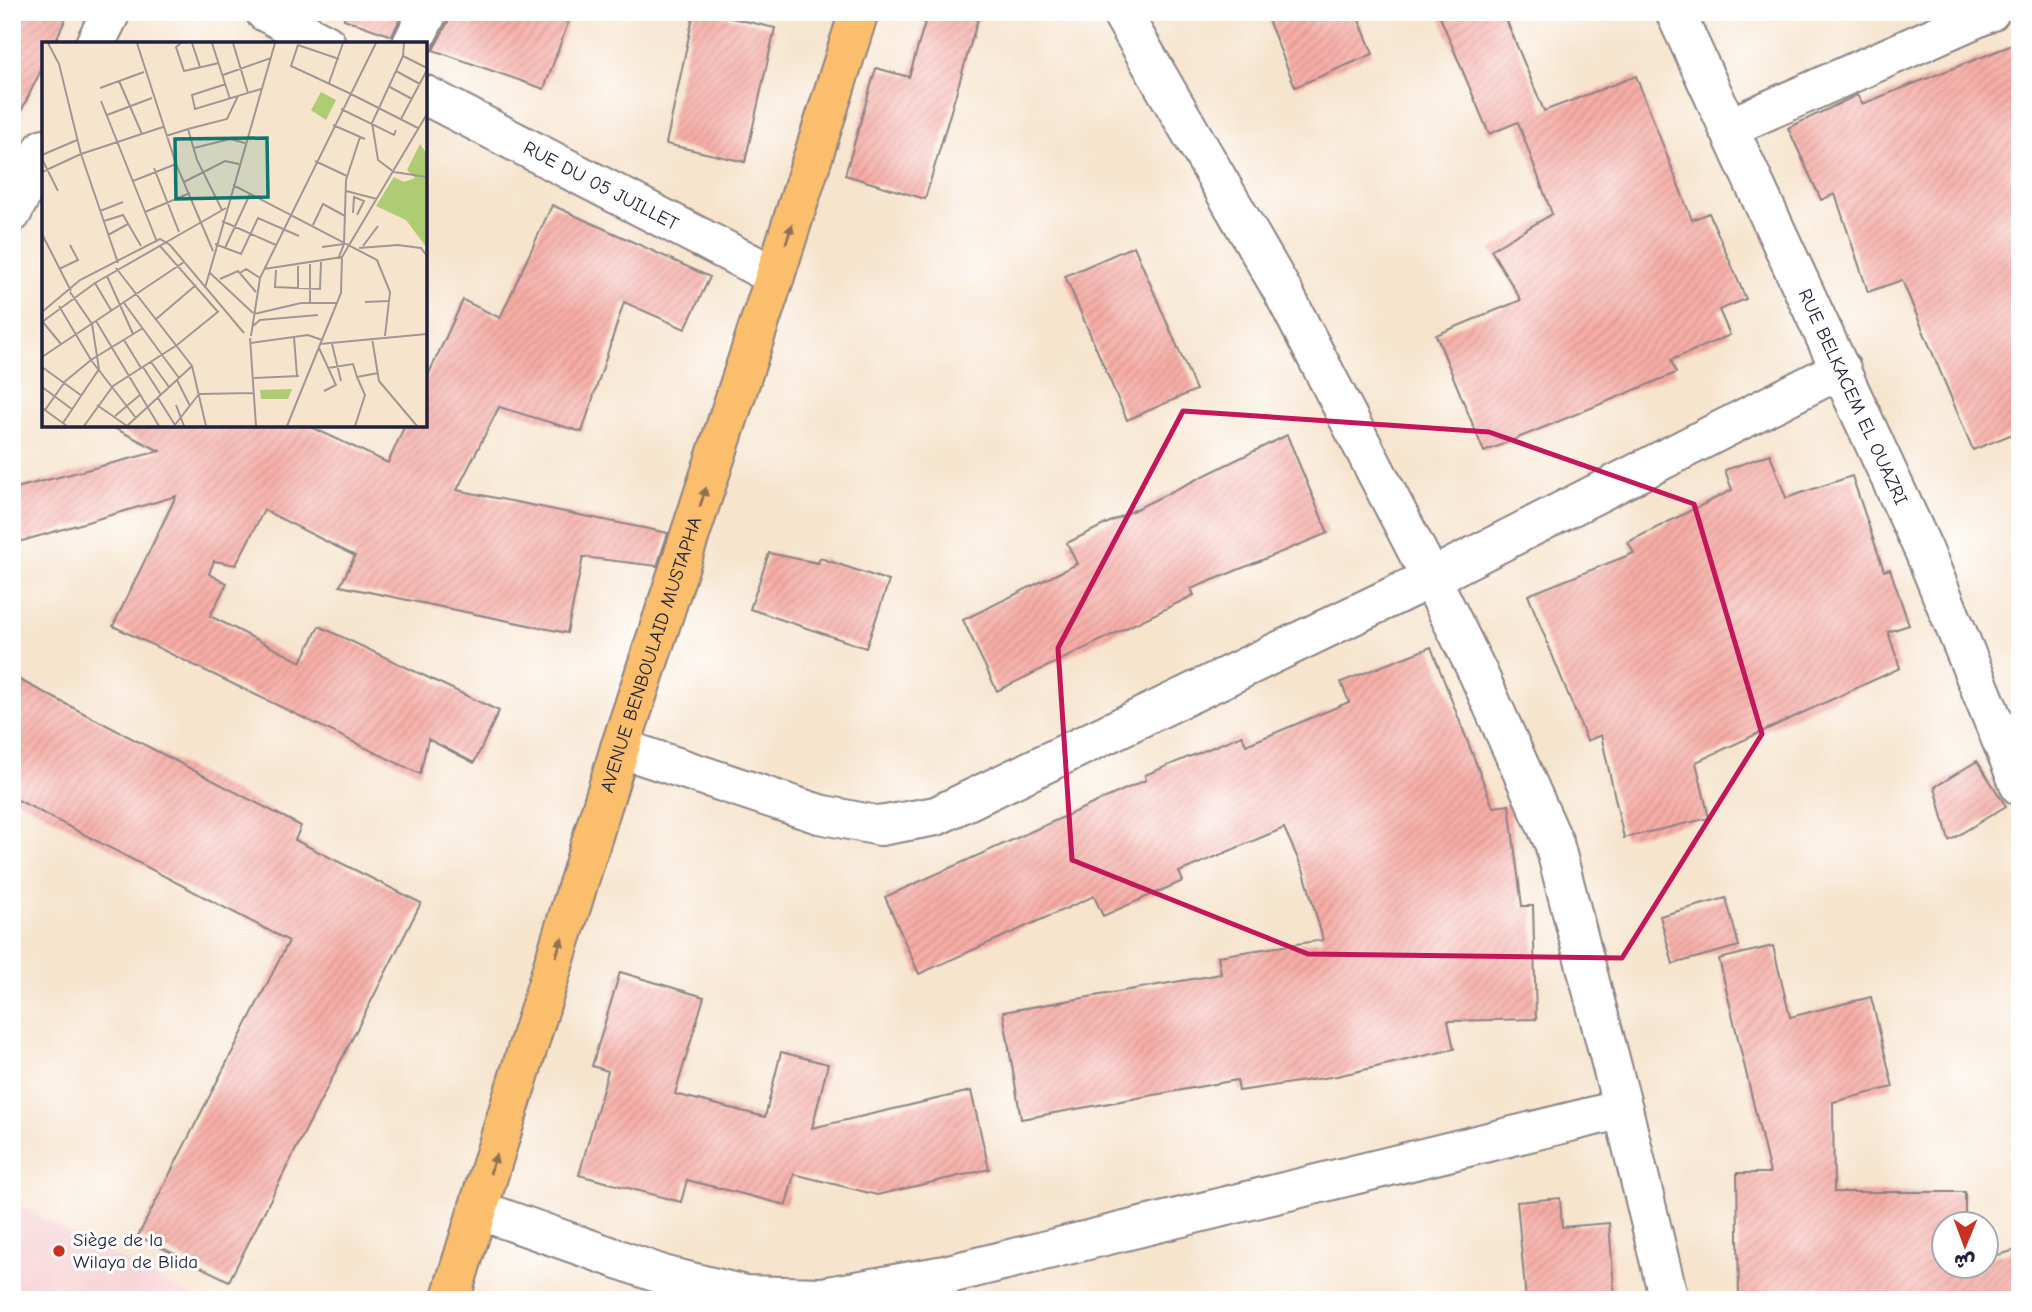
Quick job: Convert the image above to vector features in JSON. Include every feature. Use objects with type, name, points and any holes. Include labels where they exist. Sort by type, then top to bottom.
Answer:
[{"type":"main road","name":"AVENUE BENBOULAID MUSTAPHA","points":[[450,1300],[620,748],[859,12]]},
{"type":"street","points":[[96,42],[111,12]]},
{"type":"street","points":[[265,12],[322,42]]},
{"type":"street","points":[[413,42],[428,12]]},
{"type":"street","points":[[1121,12],[1283,292],[1478,673],[1554,843],[1669,1300]]},
{"type":"street","name":"RUE BELKACEM EL OUAZRI","points":[[1675,12],[1924,551],[2017,768]]},
{"type":"street","points":[[1728,128],[1990,12]]},
{"type":"street","name":"RUE DU 05 JUILLET","points":[[427,96],[775,276]]},
{"type":"street","points":[[12,212],[42,152]]},
{"type":"street","points":[[620,748],[819,814],[880,827],[936,816],[1431,578],[1841,369]]},
{"type":"street","points":[[479,1210],[666,1276],[744,1295],[823,1297],[948,1287],[1623,1109]]},
{"type":"highlighted area","points":[[1183,411],[1489,432],[1694,504],[1762,734],[1622,958],[1308,954],[1072,860],[1058,648]]},
{"type":"shaded area","name":"Siège de la Wilaya de Blida","points":[[12,1202],[199,1300],[12,1300]]},
{"type":"building","points":[[12,12],[69,12],[55,42],[42,42],[42,68],[12,130]]},
{"type":"building","points":[[345,12],[403,12],[392,36],[344,19]]},
{"type":"building","points":[[450,12],[572,12],[544,89],[433,50],[448,22]]},
{"type":"building","points":[[694,12],[705,12],[775,28],[745,162],[666,144]]},
{"type":"building","points":[[928,12],[980,12],[925,199],[845,175],[876,68],[909,77]]},
{"type":"building","points":[[1265,12],[1356,12],[1373,54],[1295,87]]},
{"type":"building","points":[[1438,12],[1503,12],[1544,111],[1636,76],[1692,220],[1709,213],[1746,299],[1719,310],[1730,335],[1671,360],[1676,373],[1484,452],[1436,335],[1521,300],[1491,250],[1552,214],[1518,122],[1489,134]]},
{"type":"building","points":[[2020,42],[2020,431],[1973,450],[1902,280],[1868,292],[1835,194],[1821,200],[1788,128],[1857,95],[1862,104]]},
{"type":"building","points":[[552,205],[710,277],[685,329],[624,302],[582,432],[499,407],[457,490],[668,533],[657,566],[583,557],[567,633],[340,586],[355,556],[264,510],[236,565],[214,561],[209,574],[227,583],[210,616],[301,662],[319,626],[499,711],[474,763],[428,739],[420,774],[113,626],[176,496],[12,544],[12,489],[160,451],[112,427],[311,427],[388,463],[404,427],[427,427],[427,378],[463,300],[500,318]]},
{"type":"building","points":[[1134,246],[1196,390],[1127,420],[1065,276]]},
{"type":"building","points":[[1287,435],[1328,533],[1191,589],[1194,595],[997,691],[963,620],[1077,564],[1067,543]]},
{"type":"building","points":[[1770,454],[1786,498],[1852,476],[1884,571],[1890,569],[1909,625],[1888,632],[1900,668],[1696,762],[1709,818],[1624,838],[1601,735],[1587,741],[1528,595],[1634,553],[1628,542],[1732,490],[1725,470]]},
{"type":"building","points":[[769,553],[818,563],[820,558],[889,581],[866,648],[750,609]]},
{"type":"building","points":[[1431,647],[1493,807],[1509,805],[1522,906],[1533,906],[1536,1019],[1448,1021],[1454,1049],[1337,1076],[1239,1091],[1237,1080],[1021,1119],[1003,1012],[1221,974],[1218,956],[1323,940],[1304,872],[1284,828],[1179,872],[1183,881],[1103,916],[1094,896],[919,974],[885,897],[1146,780],[1145,775],[1242,735],[1246,745],[1349,702],[1341,682]]},
{"type":"building","points":[[12,676],[301,826],[295,840],[421,903],[229,1281],[138,1236],[289,941],[12,797]]},
{"type":"building","points":[[1977,761],[2006,806],[1949,841],[1935,787]]},
{"type":"building","points":[[1726,898],[1739,946],[1673,964],[1660,916]]},
{"type":"building","points":[[1773,946],[1790,1017],[1871,997],[1893,1087],[1833,1102],[1834,1192],[1965,1192],[1965,1210],[1930,1210],[1930,1280],[2000,1280],[2000,1254],[2020,1249],[2020,1300],[1739,1300],[1737,1173],[1770,1173],[1719,959]]},
{"type":"building","points":[[620,972],[704,997],[675,1094],[765,1117],[781,1052],[828,1064],[812,1128],[971,1091],[989,1169],[877,1195],[794,1174],[786,1205],[687,1180],[681,1202],[579,1175],[608,1071],[592,1066]]},
{"type":"building","points":[[1560,1198],[1562,1227],[1609,1223],[1615,1300],[1526,1300],[1517,1202]]},
{"type":"place","name":"Siège de la Wilaya de Blida","points":[[59,1251]]}]
